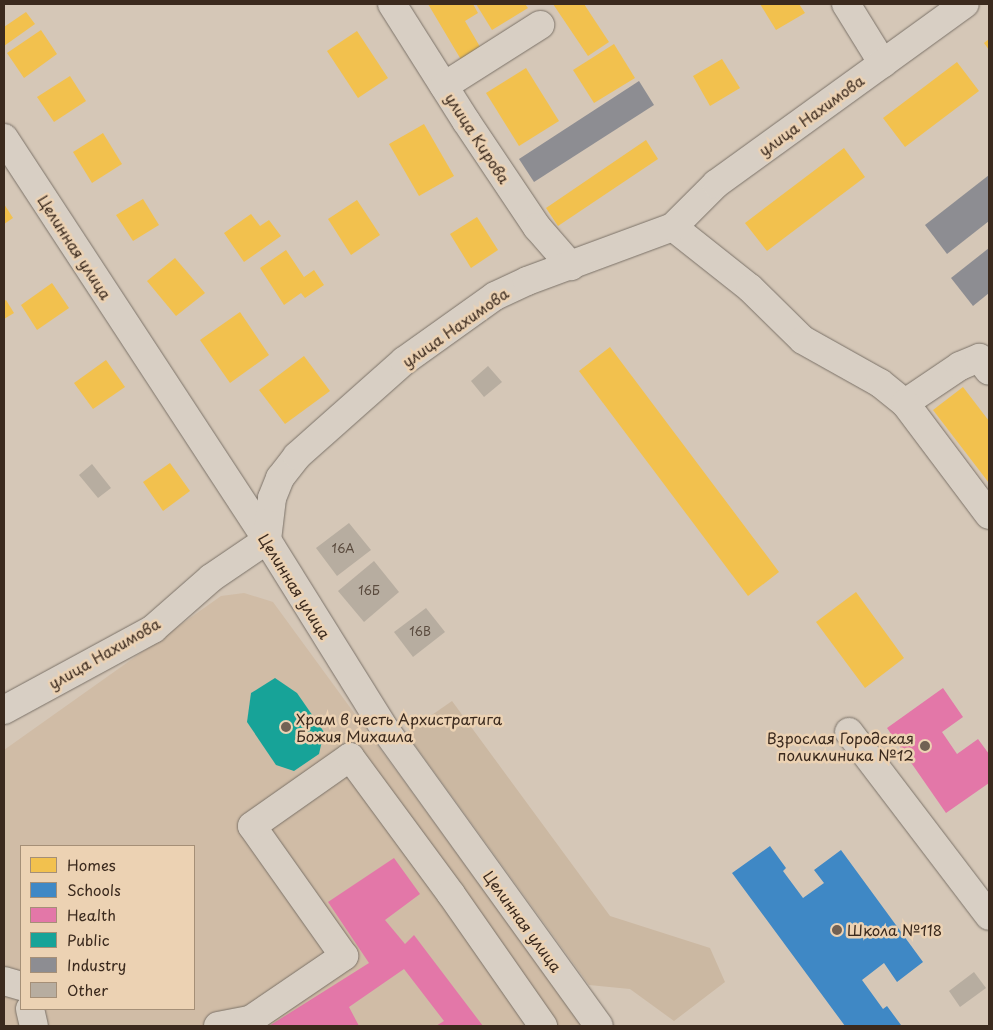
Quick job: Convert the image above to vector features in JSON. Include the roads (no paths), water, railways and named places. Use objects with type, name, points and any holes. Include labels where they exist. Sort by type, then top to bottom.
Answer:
[{"type":"street","name":"улица Кирова","points":[[392,4],[537,227],[571,266]]},
{"type":"street","points":[[846,4],[883,64]]},
{"type":"street","name":"улица Нахимова","points":[[4,710],[153,628],[211,578],[267,540],[272,498],[280,478],[297,456],[404,361],[495,296],[527,281],[673,227],[716,184],[965,4]]},
{"type":"street","points":[[444,86],[540,25]]},
{"type":"street","name":"Целинная улица","points":[[7,149],[267,540],[384,728],[599,1026]]},
{"type":"street","points":[[673,227],[750,288],[803,340],[880,383],[905,403],[989,516]]},
{"type":"street","points":[[905,403],[960,366],[979,358],[989,371]]},
{"type":"street","points":[[849,732],[989,916]]},
{"type":"street","points":[[218,1026],[250,1020],[344,956],[252,826],[350,757],[451,894],[543,1026]]},
{"type":"street","points":[[4,981],[20,986]]},
{"type":"street","points":[[30,1010],[34,1026]]},
{"type":"place","name":"Храм в честь Архистратига Божия Михаила","points":[[286,727]]},
{"type":"place","name":"Взрослая Городская поликлиника №12","points":[[925,746]]},
{"type":"place","name":"Школа №118","points":[[837,930]]}]
